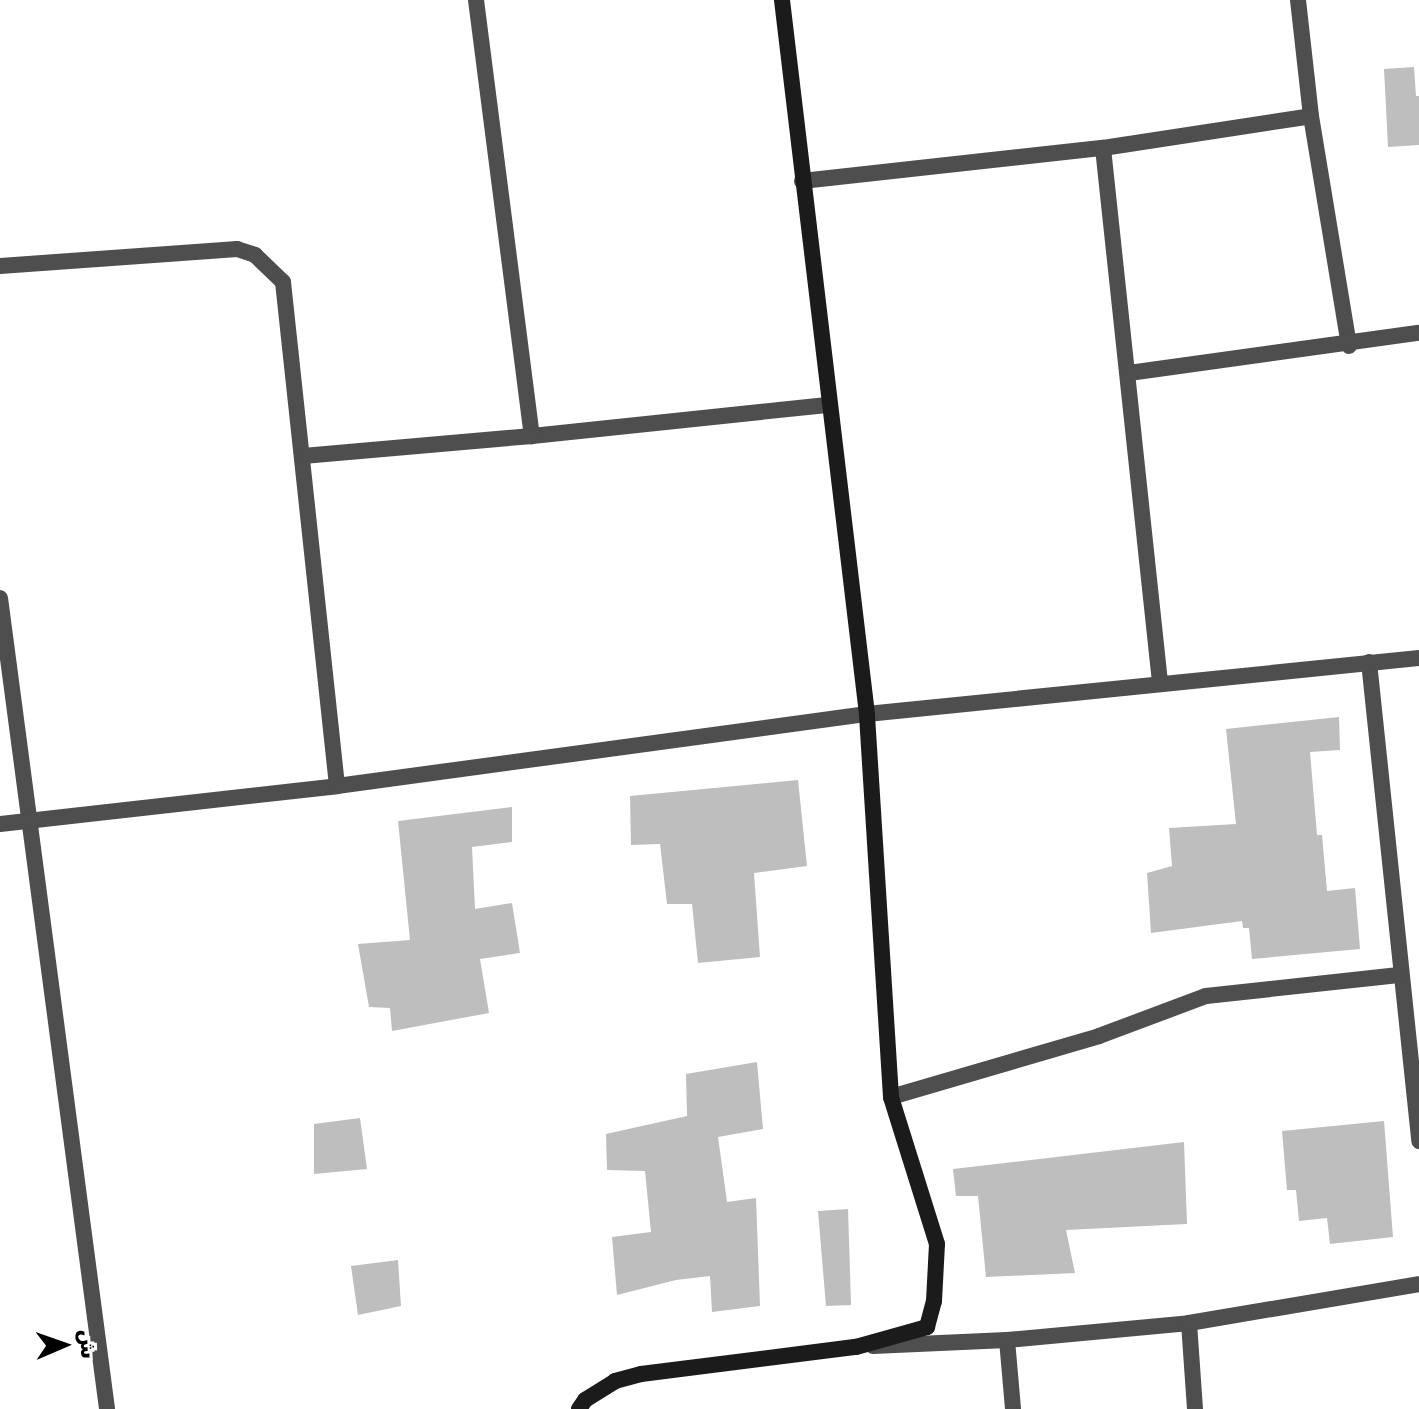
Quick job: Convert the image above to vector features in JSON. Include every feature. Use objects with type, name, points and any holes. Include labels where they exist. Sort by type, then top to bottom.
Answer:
[{"type":"street","points":[[476,0],[532,436]]},
{"type":"street","points":[[782,0],[867,714],[891,1097],[937,1244],[934,1301],[927,1327],[856,1347]]},
{"type":"street","points":[[1298,0],[1311,116],[1349,346]]},
{"type":"street","points":[[802,181],[1103,148],[1311,116]]},
{"type":"street","points":[[1103,148],[1160,682]]},
{"type":"street","points":[[0,266],[228,249],[255,255],[283,282],[337,786]]},
{"type":"street","points":[[1129,373],[1349,346],[1419,333]]},
{"type":"street","points":[[303,456],[829,405]]},
{"type":"street","points":[[0,598],[107,1409]]},
{"type":"street","points":[[0,824],[337,786],[867,714],[1419,658]]},
{"type":"street","points":[[1369,662],[1399,975],[1419,1141]]},
{"type":"street","points":[[891,1097],[1099,1036],[1206,996],[1399,975]]},
{"type":"street","points":[[579,1409],[585,1400],[615,1381],[641,1374],[856,1347],[1007,1340],[1189,1323],[1419,1284]]},
{"type":"street","points":[[1189,1323],[1195,1409]]},
{"type":"street","points":[[1007,1340],[1013,1409]]},
{"type":"building","points":[[1414,67],[1416,96],[1419,96],[1419,145],[1388,147],[1384,69]]},
{"type":"building","points":[[1339,717],[1340,750],[1310,752],[1317,835],[1322,835],[1327,891],[1355,888],[1360,949],[1252,959],[1249,928],[1243,928],[1242,921],[1151,933],[1147,873],[1172,866],[1169,828],[1236,824],[1226,729]]},
{"type":"building","points":[[798,780],[807,866],[754,873],[760,957],[698,963],[692,904],[667,904],[660,844],[631,845],[630,796]]},
{"type":"building","points":[[512,807],[512,842],[472,847],[475,909],[512,903],[520,953],[480,959],[489,1013],[392,1031],[390,1008],[369,1007],[358,944],[410,940],[398,821]]},
{"type":"building","points":[[757,1062],[763,1129],[718,1137],[727,1202],[756,1198],[760,1306],[712,1312],[710,1276],[676,1280],[617,1295],[612,1237],[651,1232],[645,1171],[607,1170],[606,1134],[687,1116],[686,1074]]},
{"type":"building","points":[[360,1118],[367,1169],[314,1174],[314,1124]]},
{"type":"building","points":[[1384,1121],[1393,1237],[1330,1244],[1327,1218],[1299,1221],[1296,1190],[1287,1190],[1282,1131]]},
{"type":"building","points":[[1184,1142],[1187,1224],[1066,1230],[1075,1273],[986,1277],[978,1196],[956,1196],[953,1169]]},
{"type":"building","points":[[848,1209],[851,1305],[826,1306],[818,1211]]},
{"type":"building","points":[[398,1260],[401,1306],[358,1315],[351,1266]]}]
